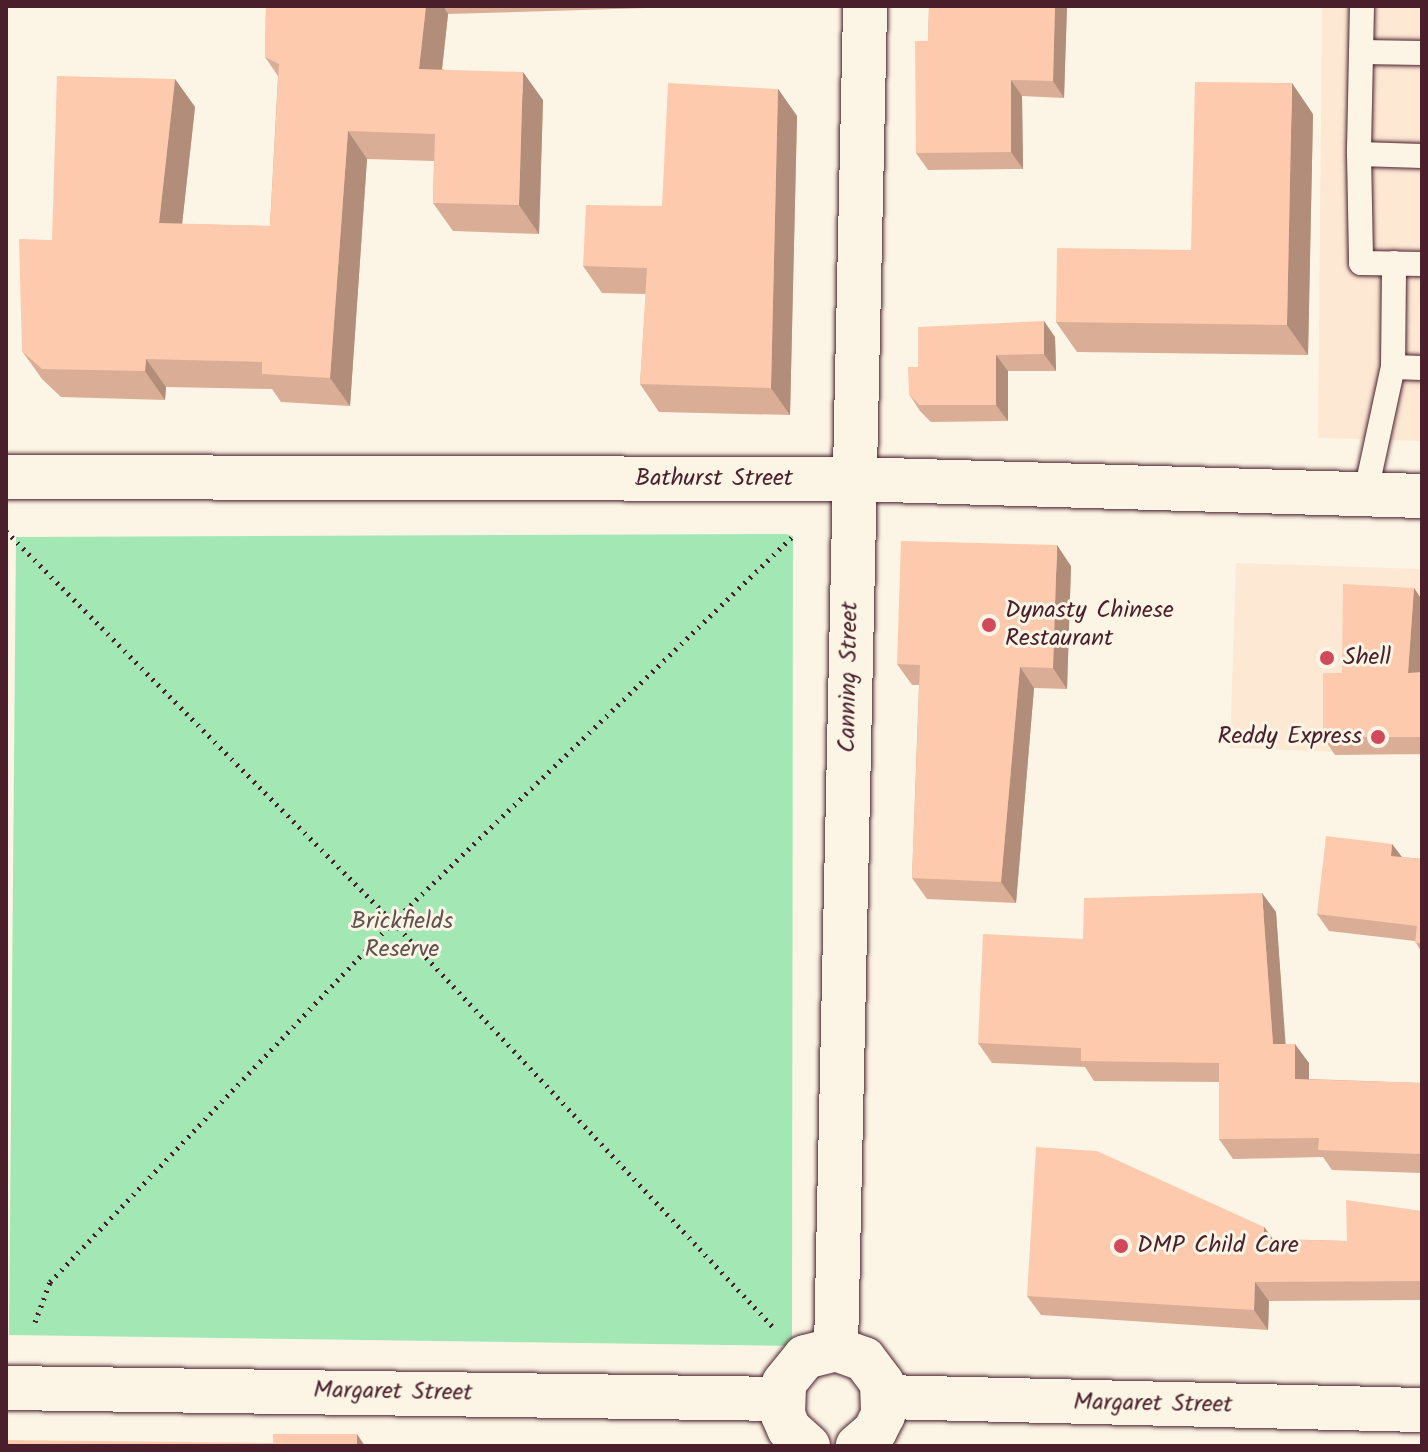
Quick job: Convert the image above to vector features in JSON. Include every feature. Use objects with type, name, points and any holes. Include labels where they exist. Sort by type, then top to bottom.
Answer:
[{"type":"main road","name":"Canning Street","points":[[836,1349],[865,6]]},
{"type":"main road","name":"Bathurst Street","points":[[6,477],[853,479],[1422,496]]},
{"type":"main road","points":[[808,1446],[789,1429],[781,1399],[792,1368],[820,1350],[836,1349],[864,1359],[882,1383],[885,1397],[875,1431],[858,1446]]},
{"type":"main road","name":"Margaret Street","points":[[6,1388],[781,1399]]},
{"type":"main road","name":"Margaret Street","points":[[885,1397],[1360,1428],[1422,1410]]},
{"type":"lane","points":[[1362,6],[1359,154],[1361,263],[1422,264]]},
{"type":"lane","points":[[1361,52],[1422,53]]},
{"type":"lane","points":[[1359,154],[1422,156]]},
{"type":"lane","points":[[1365,496],[1393,367],[1394,263]]},
{"type":"lane","points":[[1393,367],[1422,368]]},
{"type":"path","points":[[6,531],[393,922],[778,1332]]},
{"type":"path","points":[[35,1322],[50,1282],[393,922],[793,536]]},
{"type":"shaded area","points":[[1322,6],[1422,6],[1422,441],[1318,438]]},
{"type":"shaded area","name":"Shell","points":[[1236,563],[1422,569],[1422,755],[1230,748]]},
{"type":"green space","name":"Brickfields Reserve","points":[[793,536],[792,1346],[9,1335],[16,537]]},
{"type":"building","points":[[266,6],[426,6],[419,69],[523,72],[519,205],[433,203],[435,134],[348,131],[330,378],[262,374],[262,362],[146,359],[145,371],[42,369],[22,351],[19,239],[52,240],[57,76],[175,79],[159,223],[270,226],[279,64],[265,57]]},
{"type":"building","points":[[929,6],[1055,6],[1053,81],[1011,80],[1011,152],[916,153],[915,41],[928,41]]},
{"type":"building","points":[[1195,82],[1292,83],[1287,325],[1056,322],[1057,248],[1191,250]]},
{"type":"building","points":[[668,83],[778,89],[771,388],[640,384],[647,268],[583,266],[586,205],[662,206]]},
{"type":"building","points":[[1044,321],[1044,354],[996,355],[996,405],[919,405],[909,394],[908,367],[918,367],[918,327]]},
{"type":"building","points":[[901,541],[1057,545],[1053,668],[1020,667],[1001,882],[912,878],[920,665],[897,664]]},
{"type":"building","points":[[1343,584],[1414,588],[1408,673],[1422,672],[1422,737],[1323,737],[1323,673],[1342,673]]},
{"type":"building","points":[[1326,836],[1392,844],[1391,856],[1422,859],[1422,943],[1415,943],[1417,926],[1317,914]]},
{"type":"building","points":[[1262,893],[1273,1044],[1295,1044],[1295,1079],[1422,1083],[1422,1154],[1318,1150],[1319,1138],[1219,1139],[1219,1063],[1081,1061],[1081,1048],[978,1043],[983,934],[1083,939],[1084,898]]},
{"type":"building","points":[[1036,1147],[1097,1151],[1264,1227],[1264,1239],[1347,1241],[1346,1200],[1422,1211],[1422,1281],[1255,1282],[1254,1310],[1027,1296]]},
{"type":"building","points":[[273,1434],[357,1434],[357,1446],[6,1446],[6,1440],[273,1443]]},
{"type":"place","name":"Dynasty Chinese Restaurant","points":[[989,625]]},
{"type":"place","name":"Shell","points":[[1327,658]]},
{"type":"place","name":"Reddy Express","points":[[1378,737]]},
{"type":"place","name":"DMP Child Care","points":[[1121,1246]]}]
